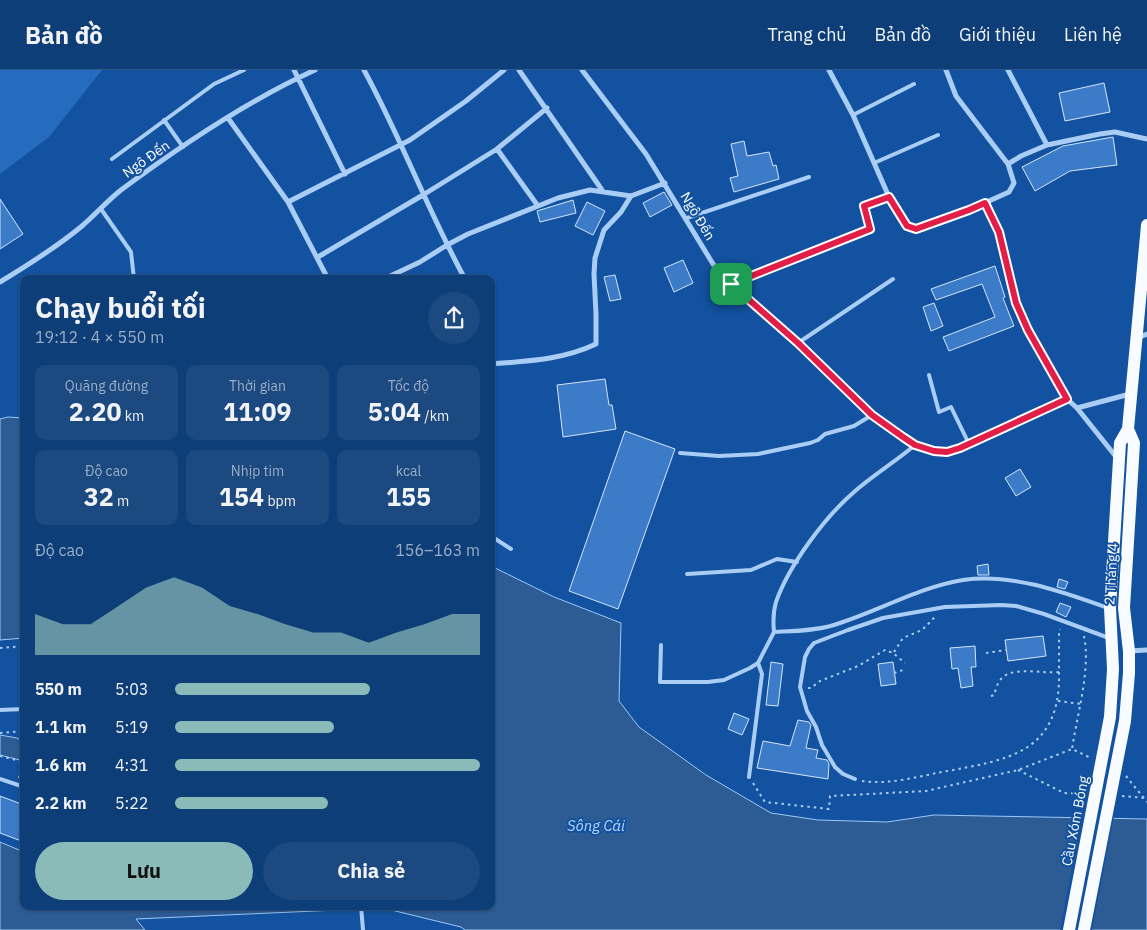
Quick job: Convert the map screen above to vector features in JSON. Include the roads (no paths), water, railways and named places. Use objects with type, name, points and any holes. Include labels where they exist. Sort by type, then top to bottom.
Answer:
[{"type":"main road","name":"2 Tháng 4","points":[[1110,718],[1114,669],[1110,608],[1120,443],[1128,429],[1142,336],[1147,225]]},
{"type":"main road","name":"2 Tháng 4","points":[[1084,930],[1125,721],[1129,651],[1124,608],[1134,443],[1128,429]]},
{"type":"main road","name":"Cầu Xóm Bóng","points":[[1068,930],[1110,718]]},
{"type":"street","points":[[294,70],[345,174]]},
{"type":"street","name":"Ngô Đến","points":[[0,282],[67,238],[120,192],[183,147],[228,118],[297,78],[315,70]]},
{"type":"street","points":[[364,70],[393,126],[446,245],[463,275]]},
{"type":"street","points":[[288,202],[400,145],[438,120],[504,70]]},
{"type":"street","points":[[519,70],[602,190]]},
{"type":"street","name":"Ngô Đến","points":[[582,70],[646,154],[713,264],[731,284],[798,343],[872,415],[915,445],[934,451],[947,452],[969,444],[1067,399]]},
{"type":"street","points":[[829,70],[853,115],[889,197],[907,226],[916,229],[969,210],[1009,192],[1014,183],[1008,164],[956,96],[946,70]]},
{"type":"street","points":[[1008,70],[1047,145]]},
{"type":"street","points":[[318,257],[497,149],[547,108]]},
{"type":"street","points":[[228,118],[288,202],[326,275]]},
{"type":"street","points":[[1008,164],[1029,152],[1047,145],[1100,134],[1115,132],[1147,139]]},
{"type":"street","points":[[497,149],[538,206]]},
{"type":"street","points":[[392,275],[420,262],[446,245],[468,234],[558,198],[590,190],[602,190],[631,196],[665,183]]},
{"type":"street","points":[[495,364],[547,360],[578,352],[596,344],[595,258],[604,230],[621,212],[631,196]]},
{"type":"street","points":[[985,203],[1002,241],[1016,303],[1028,330],[1067,399],[1077,408],[1119,461]]},
{"type":"street","points":[[1077,408],[1132,393]]},
{"type":"street","points":[[1129,651],[1147,650]]},
{"type":"lane","points":[[112,159],[214,84],[244,70]]},
{"type":"lane","points":[[853,115],[914,84]]},
{"type":"lane","points":[[164,120],[183,147]]},
{"type":"lane","points":[[874,164],[938,135]]},
{"type":"lane","points":[[686,218],[809,177]]},
{"type":"lane","points":[[731,284],[870,229],[864,206],[889,197]]},
{"type":"lane","points":[[101,209],[131,252],[134,275]]},
{"type":"lane","points":[[798,343],[893,279]]},
{"type":"lane","points":[[929,375],[939,412],[951,407],[969,444]]},
{"type":"lane","points":[[680,453],[719,456],[758,454],[810,443],[818,440],[824,434],[854,426],[872,415]]},
{"type":"lane","points":[[661,644],[660,682],[724,680],[758,663],[774,632],[773,616],[776,601],[797,562],[827,517],[855,491],[915,445]]},
{"type":"lane","points":[[495,539],[511,549]]},
{"type":"lane","points":[[687,574],[752,570],[777,559],[797,562]]},
{"type":"lane","points":[[774,632],[832,626],[938,586],[964,580],[1014,580],[1048,588],[1110,608]]},
{"type":"lane","points":[[855,779],[843,774],[834,766],[827,756],[816,727],[807,711],[800,687],[805,657],[814,644],[883,618],[945,607],[1001,605],[1016,606],[1112,639]]},
{"type":"lane","points":[[749,777],[762,674],[758,663]]},
{"type":"lane","points":[[0,710],[20,709]]},
{"type":"lane","points":[[0,779],[20,786]]},
{"type":"lane","points":[[362,910],[363,930]]},
{"type":"water","points":[[20,418],[20,638],[0,640],[0,419]]},
{"type":"water","name":"Sông Cái","points":[[495,568],[554,597],[621,623],[619,701],[639,727],[706,775],[771,813],[818,820],[887,822],[934,815],[1147,819],[1147,930],[465,930],[461,927],[391,910],[495,910]]},
{"type":"water","points":[[0,735],[20,740],[20,760],[0,755]]},
{"type":"water","points":[[0,842],[20,850],[20,910],[338,910],[136,919],[145,930],[0,930]]}]
